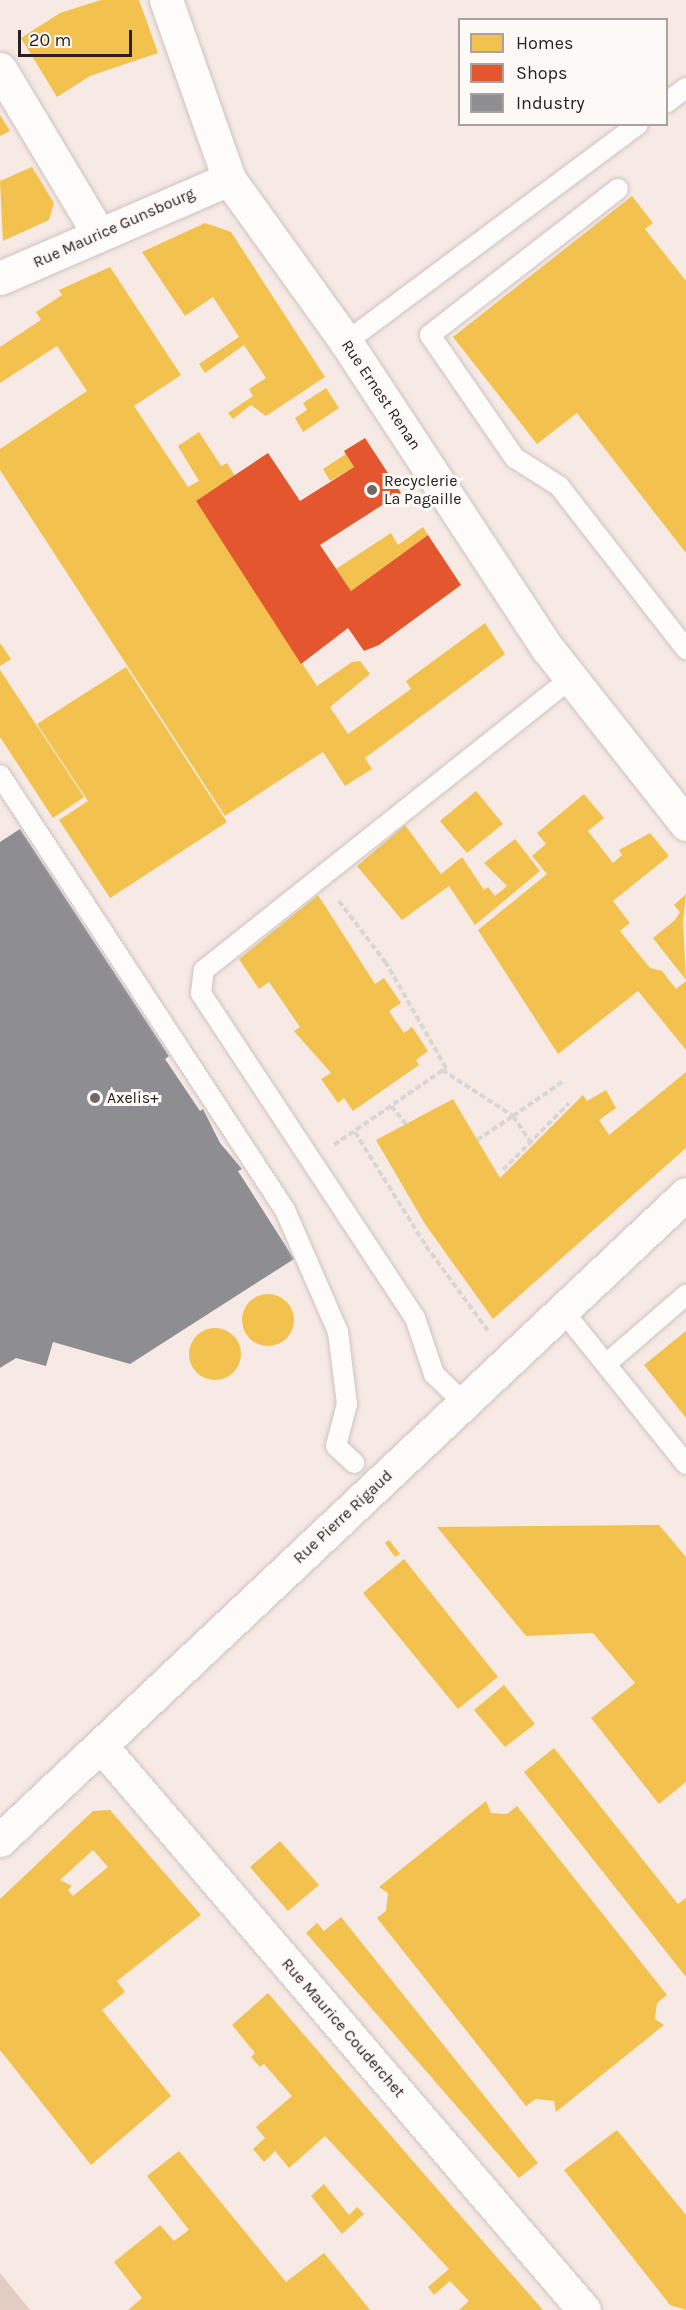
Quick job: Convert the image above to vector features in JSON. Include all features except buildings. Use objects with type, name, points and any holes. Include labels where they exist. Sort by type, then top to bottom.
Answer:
[{"type":"street","name":"Rue Ernest Renan","points":[[166,0],[228,179],[346,342],[571,678],[686,824]]},
{"type":"street","points":[[0,69],[98,233]]},
{"type":"street","name":"Rue Maurice Gunsbourg","points":[[0,278],[98,233],[228,179]]},
{"type":"street","name":"Rue Pierre Rigaud","points":[[0,1840],[102,1747],[686,1194]]},
{"type":"street","name":"Rue Maurice Couderchet","points":[[102,1747],[584,2310]]},
{"type":"lane","points":[[668,102],[686,88]]},
{"type":"lane","points":[[346,342],[635,126]]},
{"type":"lane","points":[[618,189],[430,335],[434,356],[515,458],[559,486],[686,649]]},
{"type":"lane","points":[[464,1403],[434,1374],[415,1318],[201,993],[204,970],[571,678]]},
{"type":"lane","points":[[0,775],[285,1210],[338,1332],[347,1404],[336,1446],[354,1463]]},
{"type":"lane","points":[[606,1364],[686,1295]]},
{"type":"lane","points":[[563,1311],[686,1464]]},
{"type":"path","points":[[312,1161],[446,1068],[386,963],[320,877]]},
{"type":"path","points":[[442,1071],[513,1116],[530,1141]]},
{"type":"path","points":[[477,1140],[565,1080]]},
{"type":"path","points":[[503,1170],[569,1103]]},
{"type":"path","points":[[392,1106],[406,1124]]},
{"type":"path","points":[[355,1131],[426,1246],[496,1339]]},
{"type":"shaded area","points":[[0,2273],[30,2310],[0,2310]]},
{"type":"place","name":"Recyclerie La Pagaille","points":[[372,490]]},
{"type":"place","name":"Axelis+","points":[[95,1098]]}]
